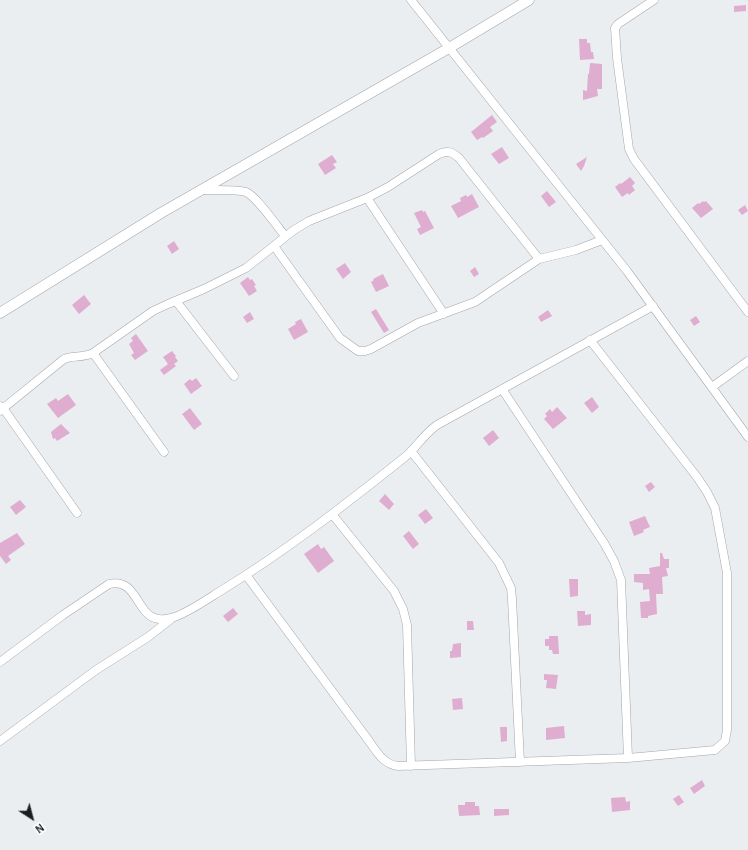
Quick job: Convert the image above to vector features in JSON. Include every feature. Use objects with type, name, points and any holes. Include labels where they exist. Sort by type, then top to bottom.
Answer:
[{"type":"street","points":[[411,0],[602,240],[748,437]]},
{"type":"street","points":[[0,313],[161,213],[449,48],[529,0]]},
{"type":"street","points":[[654,0],[618,24],[615,28],[617,58],[629,148],[634,159],[748,312]]},
{"type":"street","points":[[77,513],[1,409],[64,359],[68,357],[90,355],[142,318],[168,304],[204,289],[246,268],[285,236],[309,221],[367,198],[388,187],[445,151],[459,158],[539,259]]},
{"type":"street","points":[[202,190],[239,190],[247,193],[254,198],[285,236]]},
{"type":"street","points":[[367,198],[444,314]]},
{"type":"street","points":[[274,246],[340,338],[358,351],[364,351],[372,349],[418,323],[475,302],[539,259],[576,250],[602,240]]},
{"type":"street","points":[[176,301],[234,376]]},
{"type":"street","points":[[0,741],[96,670],[148,637],[174,617],[246,575],[332,514],[411,451],[427,432],[437,425],[652,306]]},
{"type":"street","points":[[246,575],[384,761],[390,765],[411,766],[628,758],[715,750],[725,741],[727,730],[727,573],[715,508],[697,477],[590,340]]},
{"type":"street","points":[[93,353],[164,452]]},
{"type":"street","points":[[712,388],[748,361]]},
{"type":"street","points":[[502,389],[604,543],[614,561],[621,580],[628,758]]},
{"type":"street","points":[[411,451],[499,563],[511,588],[520,762]]},
{"type":"street","points":[[332,514],[394,591],[403,609],[407,625],[411,766]]},
{"type":"street","points":[[0,662],[63,614],[109,584],[116,582],[127,586],[154,618],[160,620],[174,617]]},
{"type":"building","points":[[746,5],[746,11],[734,12],[734,6]]},
{"type":"building","points":[[579,39],[587,39],[587,43],[590,43],[591,52],[593,52],[594,59],[580,60]]},
{"type":"building","points":[[590,63],[602,64],[602,89],[597,89],[598,96],[583,100],[583,90],[587,91]]},
{"type":"building","points":[[492,115],[497,122],[490,127],[493,131],[477,140],[471,132]]},
{"type":"building","points":[[502,147],[509,158],[499,164],[491,154]]},
{"type":"building","points":[[332,155],[337,162],[333,164],[336,168],[325,175],[318,164]]},
{"type":"building","points":[[587,157],[584,166],[581,171],[576,164]]},
{"type":"building","points":[[630,177],[635,183],[632,186],[635,190],[629,195],[628,193],[622,197],[615,187]]},
{"type":"building","points":[[547,191],[556,202],[549,207],[541,196]]},
{"type":"building","points":[[472,194],[479,207],[458,218],[451,206],[461,201],[460,198],[466,195],[467,197]]},
{"type":"building","points":[[703,201],[706,201],[713,209],[701,218],[692,208]]},
{"type":"building","points":[[745,205],[748,211],[742,215],[738,210]]},
{"type":"building","points":[[422,210],[423,212],[425,211],[434,228],[420,235],[417,229],[421,227],[414,213]]},
{"type":"building","points":[[174,241],[179,249],[172,254],[167,246]]},
{"type":"building","points":[[345,263],[351,272],[343,279],[336,269]]},
{"type":"building","points":[[475,267],[479,274],[474,277],[470,271]]},
{"type":"building","points":[[383,274],[389,286],[376,292],[371,282],[374,280],[373,279]]},
{"type":"building","points":[[248,277],[250,280],[252,279],[256,285],[254,286],[257,291],[249,296],[240,283]]},
{"type":"building","points":[[84,295],[91,304],[79,314],[72,305]]},
{"type":"building","points":[[376,309],[389,330],[384,333],[371,312]]},
{"type":"building","points":[[548,310],[552,316],[541,322],[538,317]]},
{"type":"building","points":[[250,312],[254,319],[247,323],[243,317]]},
{"type":"building","points":[[696,316],[700,322],[694,326],[690,320]]},
{"type":"building","points":[[301,319],[308,332],[294,340],[288,329],[296,324],[295,322]]},
{"type":"building","points":[[136,334],[148,351],[135,360],[131,355],[134,353],[129,344],[133,341],[131,338]]},
{"type":"building","points":[[172,351],[178,361],[174,364],[176,366],[164,375],[160,370],[168,364],[163,357]]},
{"type":"building","points":[[196,378],[202,386],[191,394],[184,384],[190,379],[192,381]]},
{"type":"building","points":[[68,394],[76,405],[58,418],[47,404],[56,398],[58,401]]},
{"type":"building","points":[[592,397],[599,407],[592,413],[584,403]]},
{"type":"building","points":[[557,407],[567,418],[553,429],[544,419],[547,416],[545,414],[550,409],[552,412]]},
{"type":"building","points":[[190,408],[202,424],[194,430],[182,414]]},
{"type":"building","points":[[61,424],[70,433],[57,441],[55,438],[53,439],[51,432]]},
{"type":"building","points":[[493,430],[499,438],[489,446],[483,438]]},
{"type":"building","points":[[651,482],[655,487],[649,492],[645,486]]},
{"type":"building","points":[[385,494],[394,504],[389,510],[379,501]]},
{"type":"building","points":[[20,500],[26,507],[16,515],[10,507]]},
{"type":"building","points":[[426,509],[433,518],[425,524],[418,515]]},
{"type":"building","points":[[645,516],[650,527],[643,530],[644,532],[634,536],[629,522]]},
{"type":"building","points":[[409,531],[419,544],[413,549],[403,536]]},
{"type":"building","points":[[17,533],[25,544],[8,556],[11,560],[6,564],[0,556],[0,543]]},
{"type":"building","points":[[318,544],[321,549],[324,547],[334,561],[318,573],[304,554]]},
{"type":"building","points":[[660,553],[662,553],[664,559],[669,559],[669,568],[666,568],[668,576],[662,577],[663,594],[656,594],[657,614],[648,616],[648,618],[641,618],[640,602],[650,601],[649,589],[643,590],[643,583],[634,582],[634,574],[650,574],[649,568],[660,566]]},
{"type":"building","points":[[569,579],[578,579],[578,596],[570,597]]},
{"type":"building","points":[[233,608],[238,614],[228,622],[223,616]]},
{"type":"building","points":[[577,611],[585,611],[585,615],[591,614],[591,625],[578,626]]},
{"type":"building","points":[[467,621],[473,621],[474,630],[467,630]]},
{"type":"building","points":[[549,636],[558,636],[559,654],[553,654],[552,650],[549,650],[549,646],[545,646],[545,639],[549,639]]},
{"type":"building","points":[[461,643],[461,657],[450,658],[450,651],[452,651],[453,644]]},
{"type":"building","points":[[544,674],[558,675],[556,689],[546,688],[547,680],[544,680]]},
{"type":"building","points":[[462,698],[463,709],[453,710],[452,699]]},
{"type":"building","points":[[564,726],[565,738],[546,740],[546,728]]},
{"type":"building","points":[[500,727],[507,727],[507,741],[501,742]]},
{"type":"building","points":[[702,780],[705,786],[694,794],[690,788]]},
{"type":"building","points":[[679,795],[684,802],[678,806],[673,799]]},
{"type":"building","points":[[625,797],[626,802],[630,801],[630,810],[612,812],[611,798]]},
{"type":"building","points":[[465,802],[475,802],[475,806],[479,806],[480,815],[459,816],[458,805],[465,805]]},
{"type":"building","points":[[494,809],[509,809],[509,815],[494,816]]}]
